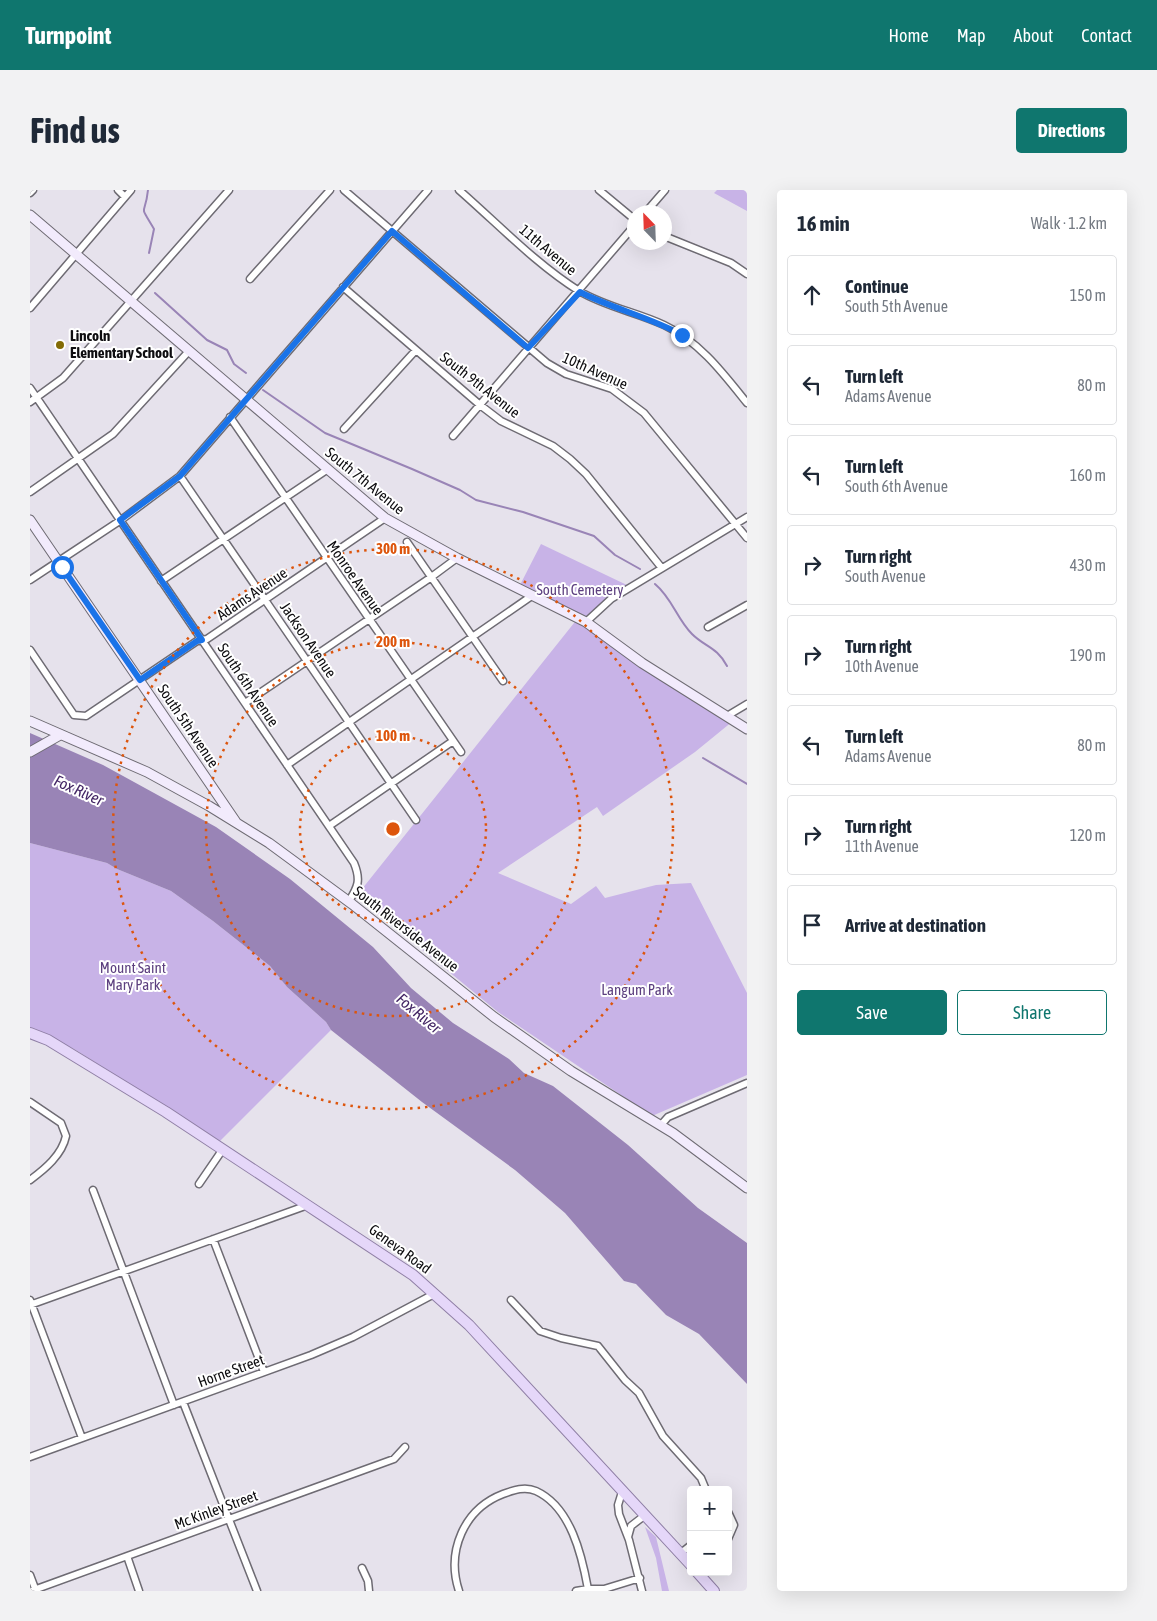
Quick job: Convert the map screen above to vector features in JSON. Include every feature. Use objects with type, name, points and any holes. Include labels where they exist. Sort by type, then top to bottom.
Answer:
[{"type":"main road","name":"Geneva Road","points":[[30,1034],[48,1040],[223,1149],[387,1256],[469,1325],[644,1516],[687,1559]]},
{"type":"main road","points":[[701,1576],[714,1591]]},
{"type":"street","points":[[30,193],[33,190]]},
{"type":"street","points":[[118,190],[126,197]]},
{"type":"street","points":[[30,308],[131,190]]},
{"type":"street","points":[[30,402],[63,378],[229,190]]},
{"type":"street","points":[[250,280],[330,190]]},
{"type":"street","name":"10th Avenue","points":[[344,190],[546,363],[566,374],[605,386],[627,399],[644,413],[747,538]]},
{"type":"street","points":[[30,580],[120,520],[180,476],[428,190]]},
{"type":"street","name":"11th Avenue","points":[[459,190],[550,269],[580,292],[604,304],[664,325],[682,335],[715,364],[747,403]]},
{"type":"street","points":[[600,190],[627,213]]},
{"type":"street","points":[[652,205],[665,190]]},
{"type":"street","name":"South 7th Avenue","points":[[30,215],[385,518],[457,558],[586,622],[642,663],[747,729]]},
{"type":"street","points":[[453,436],[528,348],[580,292],[627,235]]},
{"type":"street","points":[[672,239],[732,263],[747,274]]},
{"type":"street","name":"South 9th Avenue","points":[[343,287],[480,405],[501,420],[553,446],[570,458],[586,474],[661,567]]},
{"type":"street","points":[[344,429],[416,350]]},
{"type":"street","points":[[30,492],[113,434],[189,351]]},
{"type":"street","name":"South 6th Avenue","points":[[30,388],[354,863],[359,875],[359,886],[348,901]]},
{"type":"street","name":"Monroe Avenue","points":[[230,417],[461,752]]},
{"type":"street","points":[[161,581],[328,469]]},
{"type":"street","name":"Jackson Avenue","points":[[180,476],[416,820]]},
{"type":"street","points":[[586,622],[611,599],[661,567],[747,517]]},
{"type":"street","name":"Adams Avenue","points":[[30,650],[74,715],[86,716],[197,641],[208,639],[385,518]]},
{"type":"street","name":"South 5th Avenue","points":[[30,520],[238,824]]},
{"type":"street","points":[[406,542],[503,681]]},
{"type":"street","points":[[245,703],[457,558]]},
{"type":"street","points":[[287,765],[472,639],[533,595]]},
{"type":"street","points":[[708,628],[747,605]]},
{"type":"street","points":[[727,716],[747,704]]},
{"type":"street","name":"South Riverside Avenue","points":[[30,721],[147,772],[238,824],[302,865],[494,1017],[571,1071],[603,1088],[673,1133],[747,1188]]},
{"type":"street","points":[[30,752],[60,735]]},
{"type":"street","points":[[329,826],[453,741]]},
{"type":"street","points":[[660,1126],[668,1118],[747,1082]]},
{"type":"street","points":[[30,1102],[61,1123],[66,1136],[61,1149],[53,1160],[30,1180]]},
{"type":"street","points":[[199,1184],[223,1149]]},
{"type":"street","points":[[93,1190],[174,1405]]},
{"type":"street","points":[[82,1438],[30,1303],[308,1205]]},
{"type":"street","points":[[214,1238],[264,1372]]},
{"type":"street","name":"Horne Street","points":[[30,1457],[328,1348],[434,1294]]},
{"type":"street","points":[[511,1300],[540,1331],[561,1338],[598,1346],[625,1380],[639,1393],[663,1436],[701,1478],[704,1486]]},
{"type":"street","points":[[183,1402],[257,1591]]},
{"type":"street","name":"Mc Kinley Street","points":[[34,1590],[394,1459],[405,1448]]},
{"type":"street","points":[[459,1591],[455,1555],[457,1544],[466,1523],[481,1506],[490,1500],[523,1488],[536,1491],[544,1496],[568,1523],[582,1554],[588,1589]]},
{"type":"street","points":[[622,1492],[618,1505],[619,1514],[629,1540],[642,1591]]},
{"type":"street","points":[[629,1540],[628,1533],[632,1526],[644,1516]]},
{"type":"street","points":[[127,1556],[140,1591]]},
{"type":"street","points":[[362,1568],[368,1581],[369,1591]]},
{"type":"street","points":[[30,1575],[34,1590]]},
{"type":"street","points":[[576,1591],[604,1589],[640,1578]]},
{"type":"green space","points":[[717,190],[747,190],[747,211],[714,193]]},
{"type":"green space","name":"South Cemetery","points":[[541,544],[629,586],[586,621],[519,587]]},
{"type":"green space","name":"Langum Park","points":[[578,618],[733,721],[695,752],[603,816],[597,807],[498,873],[571,904],[596,886],[605,898],[656,885],[691,883],[747,993],[747,1075],[652,1116],[498,1012],[370,907],[358,894]]},
{"type":"green space","name":"Mount Saint Mary Park","points":[[30,843],[107,863],[171,891],[270,966],[287,987],[326,1022],[331,1030],[220,1141],[74,1049],[30,1029]]},
{"type":"green space","points":[[645,1527],[656,1537],[669,1591],[662,1591],[656,1558]]},
{"type":"water","name":"Fox River","points":[[30,733],[103,765],[216,827],[290,879],[373,947],[411,988],[453,1023],[509,1059],[524,1073],[553,1086],[628,1145],[698,1208],[747,1243],[747,1384],[699,1334],[666,1315],[636,1284],[624,1281],[565,1213],[515,1170],[422,1102],[331,1030],[326,1022],[287,987],[270,966],[213,921],[171,891],[107,863],[30,843]]},
{"type":"waterway","points":[[148,190],[144,212],[154,229],[149,253]]},
{"type":"waterway","points":[[155,293],[207,340],[227,350],[234,364],[246,373]]},
{"type":"waterway","points":[[263,390],[325,433],[460,490],[476,500],[523,512],[594,536],[615,555],[640,569]]},
{"type":"waterway","points":[[655,584],[666,596],[692,634],[719,655],[727,666]]},
{"type":"waterway","points":[[703,758],[747,784]]},
{"type":"place","name":"Lincoln Elementary School","points":[[60,345]]},
{"type":"route","points":[[62,567],[140,680],[197,641],[202,640],[120,520],[180,476],[392,231],[528,348],[580,292],[604,304],[664,325],[682,335]]}]
